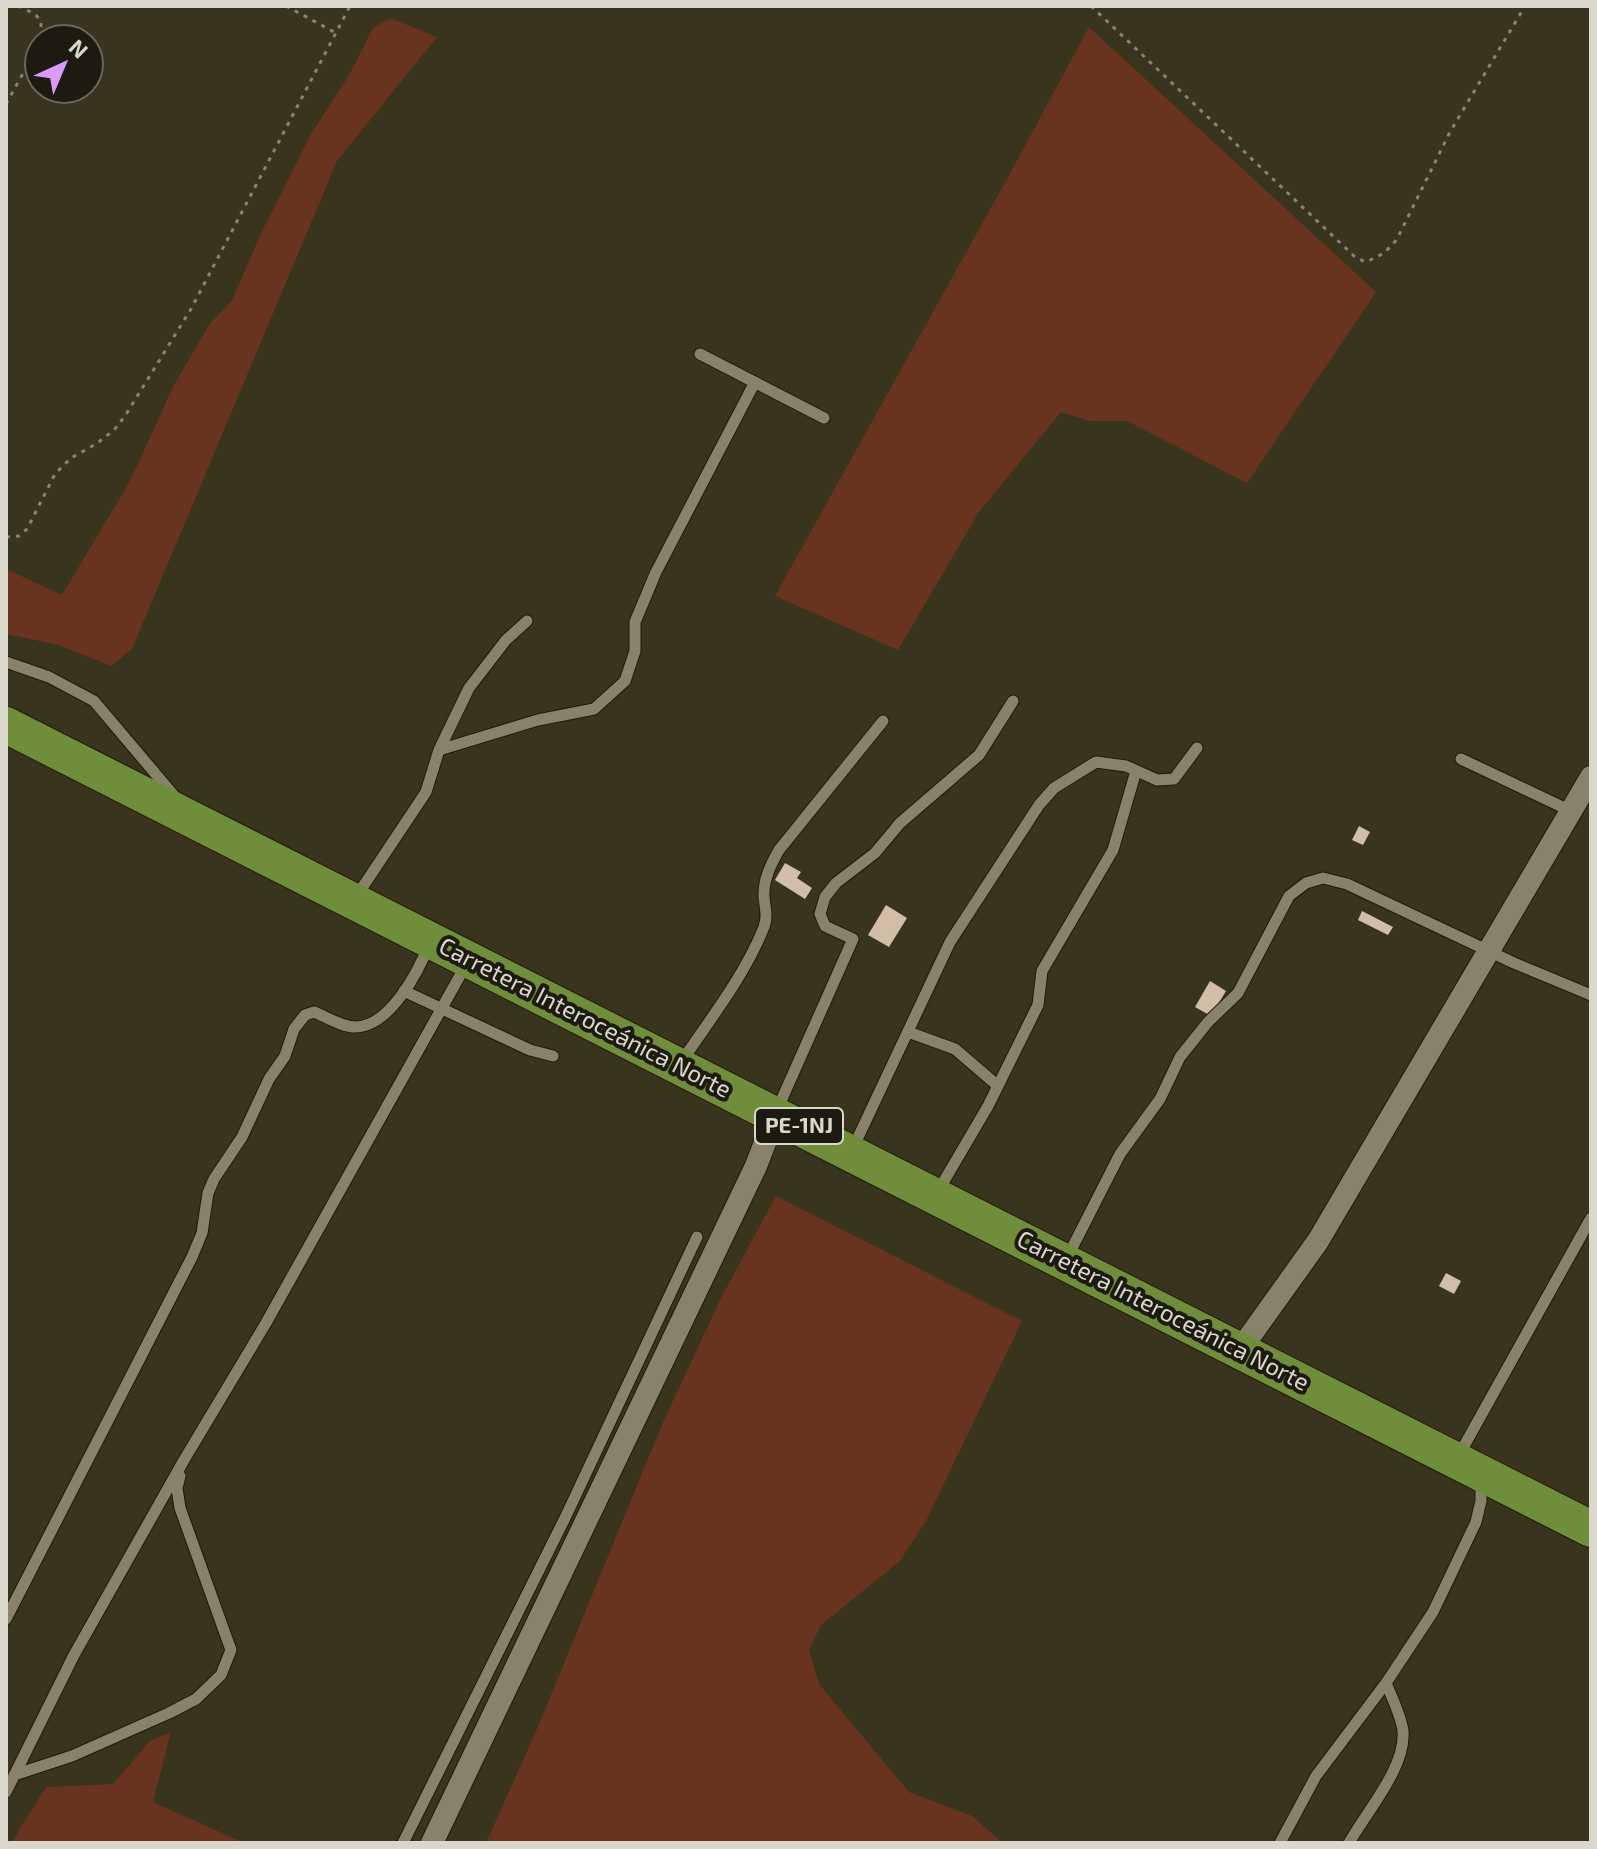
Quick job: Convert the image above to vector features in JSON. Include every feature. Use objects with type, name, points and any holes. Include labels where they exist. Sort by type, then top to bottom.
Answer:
[{"type":"highway","name":"Carretera Interoceánica Norte","points":[[6,725],[1591,1529]]},
{"type":"street","points":[[1240,1350],[1318,1241],[1591,777]]},
{"type":"street","points":[[432,1843],[756,1166],[776,1114]]},
{"type":"lane","points":[[700,354],[824,418]]},
{"type":"lane","points":[[439,750],[538,720],[594,709],[625,681],[635,651],[635,622],[656,572],[755,382]]},
{"type":"lane","points":[[354,901],[426,792],[439,750],[469,688],[506,640],[527,621]]},
{"type":"lane","points":[[6,662],[49,677],[94,701],[158,774],[192,819]]},
{"type":"lane","points":[[776,1114],[853,939],[825,926],[820,914],[825,897],[836,883],[875,853],[900,823],[979,755],[1013,701]]},
{"type":"lane","points":[[679,1065],[747,963],[763,930],[768,918],[764,893],[769,867],[779,850],[883,721]]},
{"type":"lane","points":[[851,1152],[950,942],[1039,805],[1054,788],[1096,762],[1126,766],[1157,780],[1174,779],[1197,748]]},
{"type":"lane","points":[[1461,759],[1571,811]]},
{"type":"lane","points":[[935,1195],[998,1086],[1038,1005],[1042,971],[1113,850],[1136,771]]},
{"type":"lane","points":[[1065,1261],[1120,1154],[1160,1099],[1180,1057],[1208,1022],[1238,993],[1289,896],[1306,883],[1323,878],[1347,884],[1591,995]]},
{"type":"lane","points":[[6,1619],[170,1303],[202,1233],[208,1193],[214,1179],[242,1137],[269,1079],[285,1056],[294,1029],[305,1015],[314,1012],[343,1025],[357,1027],[371,1023],[387,1012],[404,991],[420,967],[430,939]]},
{"type":"lane","points":[[6,1792],[74,1655],[266,1323],[469,959]]},
{"type":"lane","points":[[404,991],[530,1050],[553,1056]]},
{"type":"lane","points":[[908,1032],[955,1049],[998,1086]]},
{"type":"lane","points":[[1280,1843],[1316,1776],[1386,1683],[1433,1612],[1464,1551],[1481,1501],[1468,1467],[1591,1218]]},
{"type":"lane","points":[[403,1843],[565,1518],[697,1237]]},
{"type":"lane","points":[[14,1775],[72,1756],[169,1713],[196,1699],[221,1675],[231,1650],[180,1508],[177,1488],[184,1460]]},
{"type":"lane","points":[[1349,1843],[1387,1783],[1398,1758],[1403,1733],[1386,1683]]},
{"type":"path","points":[[18,6],[35,14],[42,24]]},
{"type":"path","points":[[286,6],[336,33]]},
{"type":"path","points":[[6,537],[19,536],[27,529],[55,474],[71,458],[114,430],[125,416],[191,309],[350,6]]},
{"type":"path","points":[[1091,6],[1354,256],[1365,262],[1390,249],[1397,239],[1450,132],[1525,6]]},
{"type":"path","points":[[6,104],[24,72]]},
{"type":"shaded area","points":[[390,18],[437,37],[337,161],[132,649],[111,666],[59,645],[6,634],[6,569],[62,595],[129,483],[174,385],[209,325],[232,300],[262,231],[311,134],[349,75],[373,28]]},
{"type":"shaded area","points":[[1089,27],[1376,292],[1247,483],[1127,421],[1091,421],[1061,412],[979,512],[898,650],[775,596]]},
{"type":"shaded area","points":[[776,1196],[1022,1321],[926,1521],[900,1561],[821,1625],[809,1650],[819,1684],[909,1792],[972,1816],[1003,1843],[486,1843],[537,1729],[664,1420],[721,1298]]},
{"type":"shaded area","points":[[171,1732],[153,1802],[244,1843],[11,1843],[46,1787],[113,1784],[150,1741]]},
{"type":"building","points":[[1359,826],[1370,832],[1363,845],[1352,840]]},
{"type":"building","points":[[785,863],[801,872],[797,878],[812,888],[805,899],[775,880]]},
{"type":"building","points":[[886,905],[907,918],[889,947],[868,935]]},
{"type":"building","points":[[1362,911],[1393,927],[1388,935],[1358,920]]},
{"type":"building","points":[[1210,981],[1226,991],[1211,1016],[1195,1007]]},
{"type":"building","points":[[1446,1273],[1461,1281],[1454,1294],[1439,1286]]}]
